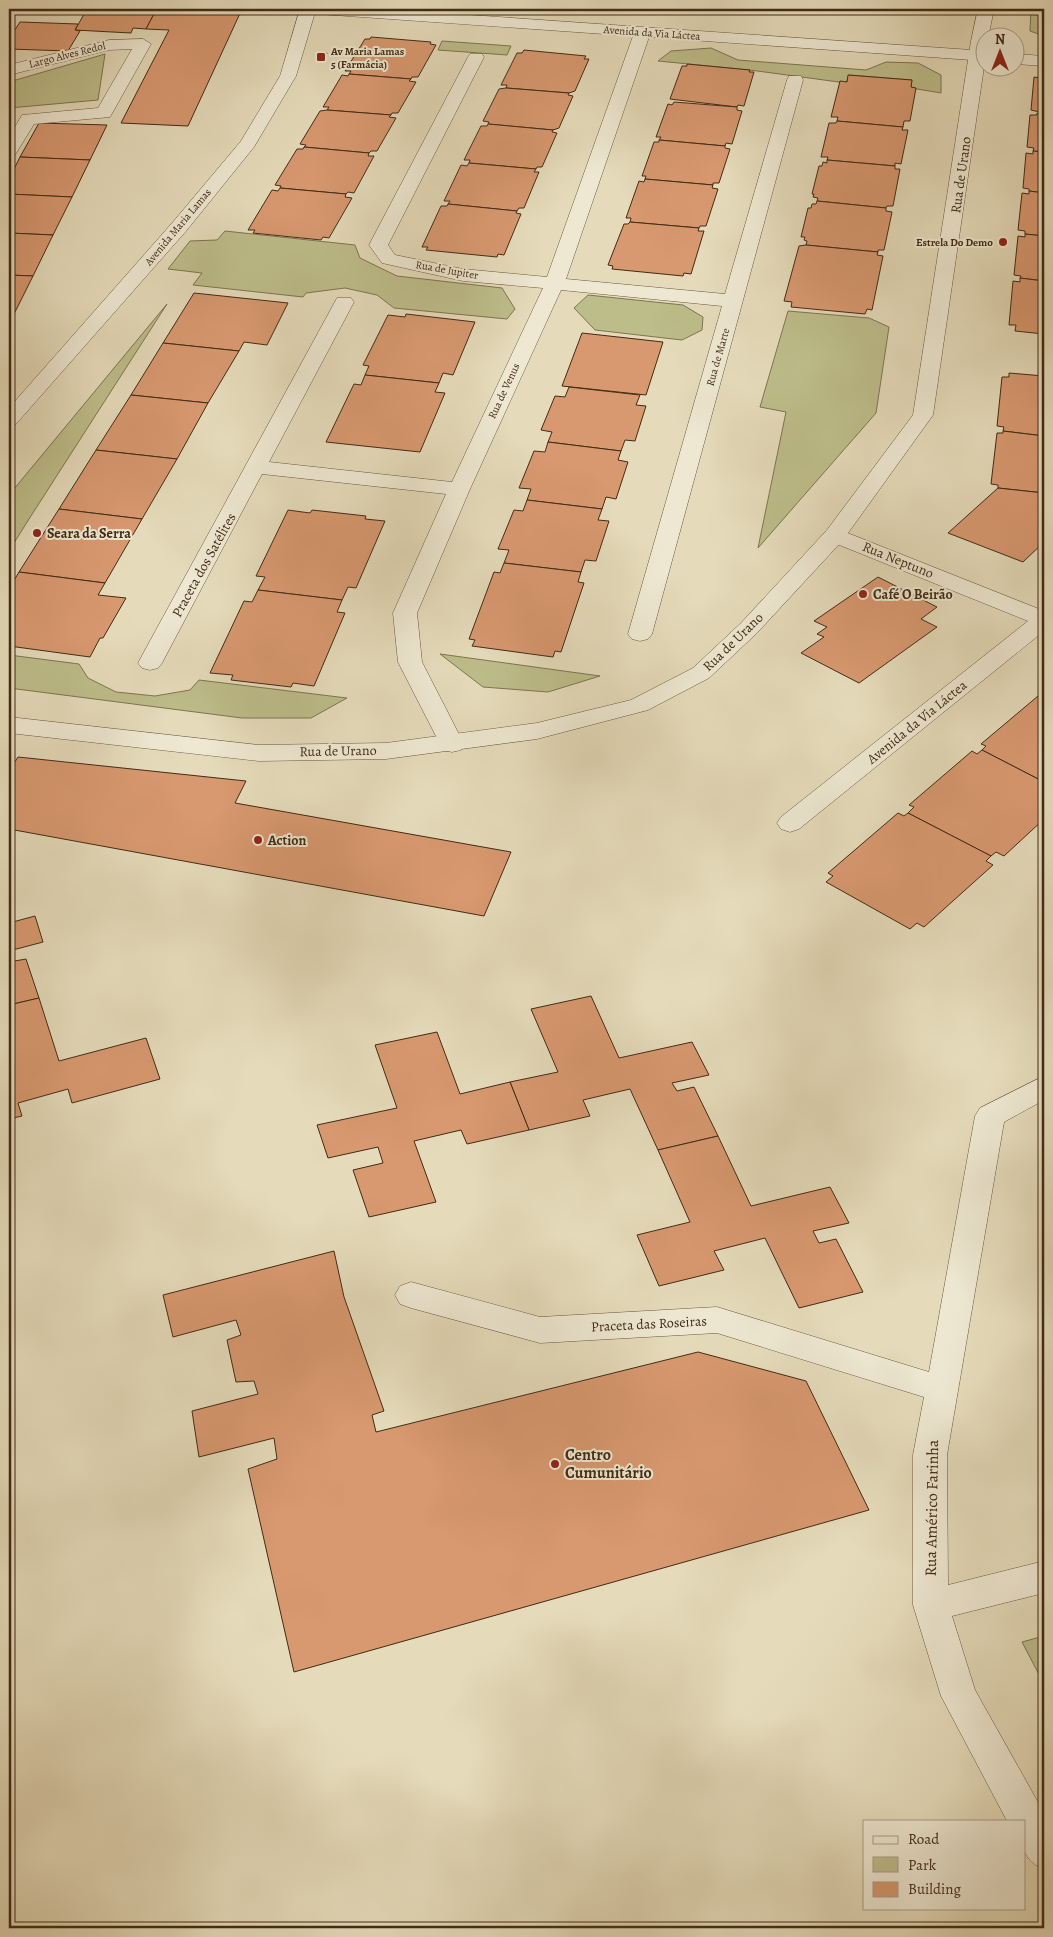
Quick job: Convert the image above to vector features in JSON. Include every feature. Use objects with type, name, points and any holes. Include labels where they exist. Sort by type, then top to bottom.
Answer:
[{"type":"street","name":"Avenida Maria Lamas","points":[[9,420],[180,226],[248,143],[288,76],[308,9]]},
{"type":"street","name":"Avenida da Via Láctea","points":[[319,9],[976,56]]},
{"type":"street","name":"Rua de Urano","points":[[984,28],[986,9]]},
{"type":"street","name":"Rua de Venus","points":[[452,744],[410,662],[405,613],[459,489],[555,283],[642,33]]},
{"type":"street","name":"Largo Alves Redol","points":[[9,70],[109,45],[143,44],[104,113],[28,119],[9,151]]},
{"type":"street","name":"Rua de Jupiter","points":[[476,57],[378,245],[390,259],[464,275],[734,302]]},
{"type":"street","points":[[1026,60],[1044,61]]},
{"type":"street","name":"Rua de Urano","points":[[9,724],[259,753],[386,751],[452,744],[537,731],[639,705],[701,673],[749,628],[836,535],[922,415],[977,78]]},
{"type":"street","name":"Rua de Marte","points":[[640,634],[795,80]]},
{"type":"street","name":"Praceta dos Satélites","points":[[150,663],[344,302]]},
{"type":"street","points":[[257,467],[459,489]]},
{"type":"street","name":"Rua Neptuno","points":[[836,535],[1044,619]]},
{"type":"street","name":"Avenida da Via Láctea","points":[[790,823],[1044,619]]},
{"type":"street","name":"Rua Américo Farinha","points":[[1044,1087],[990,1116],[930,1455],[931,1605],[959,1696],[1044,1850]]},
{"type":"street","name":"Praceta das Roseiras","points":[[411,1295],[540,1330],[717,1320],[942,1389]]},
{"type":"street","points":[[931,1605],[1044,1577]]},
{"type":"green space","points":[[1031,9],[1044,9],[1044,36],[1030,31]]},
{"type":"green space","points":[[442,41],[511,46],[507,55],[438,50]]},
{"type":"green space","points":[[711,48],[738,60],[866,70],[886,62],[918,63],[941,75],[941,93],[911,88],[912,80],[849,75],[846,83],[750,70],[658,61],[671,51]]},
{"type":"green space","points":[[105,54],[98,100],[9,108],[9,82]]},
{"type":"green space","points":[[225,231],[355,245],[360,258],[397,276],[502,288],[515,309],[507,319],[394,308],[377,295],[345,288],[306,293],[303,297],[193,285],[202,273],[168,269],[190,241],[217,240]]},
{"type":"green space","points":[[588,295],[683,305],[703,317],[702,330],[682,340],[595,330],[574,308]]},
{"type":"green space","points":[[167,304],[29,519],[9,551],[9,495]]},
{"type":"green space","points":[[788,311],[869,318],[889,327],[876,413],[758,548],[786,412],[760,407]]},
{"type":"green space","points":[[440,654],[600,676],[548,692],[483,687]]},
{"type":"green space","points":[[9,655],[79,664],[88,678],[116,692],[155,696],[190,690],[199,680],[347,698],[311,718],[242,718],[9,688]]},
{"type":"green space","points":[[1044,1636],[1044,1684],[1022,1642]]},
{"type":"building","points":[[87,9],[144,9],[143,11],[155,12],[146,29],[133,28],[131,33],[75,30]]},
{"type":"building","points":[[173,9],[242,9],[188,126],[121,123],[169,30],[146,29],[155,12],[171,13]]},
{"type":"building","points":[[20,22],[78,24],[75,30],[80,31],[68,51],[9,49],[9,39]]},
{"type":"building","points":[[371,37],[431,42],[430,44],[436,45],[418,77],[412,77],[411,79],[349,74],[351,71],[345,71],[365,39],[370,39]]},
{"type":"building","points":[[524,50],[586,56],[584,59],[589,59],[575,91],[569,93],[506,88],[507,85],[501,85],[517,53],[522,53]]},
{"type":"building","points":[[319,53],[327,53],[324,61],[316,61]]},
{"type":"building","points":[[687,64],[750,70],[749,72],[754,72],[744,106],[738,105],[737,107],[670,99],[682,66],[687,66]]},
{"type":"building","points":[[349,74],[411,79],[409,81],[416,82],[398,113],[392,113],[391,115],[327,110],[329,107],[323,107],[342,75],[348,76]]},
{"type":"building","points":[[848,75],[912,80],[911,87],[916,88],[910,121],[904,121],[903,127],[837,121],[838,117],[831,117],[840,81],[847,82]]},
{"type":"building","points":[[1041,75],[1044,76],[1044,113],[1031,110],[1034,77],[1041,78]]},
{"type":"building","points":[[499,89],[569,93],[568,95],[573,96],[559,128],[553,130],[488,124],[489,122],[483,121]]},
{"type":"building","points":[[674,102],[737,107],[737,110],[742,111],[732,144],[726,143],[725,146],[659,140],[661,137],[656,137],[668,104],[672,105]]},
{"type":"building","points":[[320,111],[391,115],[389,117],[396,118],[377,151],[369,153],[304,147],[306,145],[300,144]]},
{"type":"building","points":[[1037,113],[1044,113],[1044,152],[1033,151],[1034,148],[1027,147],[1030,115],[1037,115]]},
{"type":"building","points":[[837,121],[903,127],[902,130],[908,130],[901,164],[895,163],[895,166],[827,160],[828,157],[821,157],[829,123],[836,123]]},
{"type":"building","points":[[39,123],[107,125],[90,160],[20,157]]},
{"type":"building","points":[[488,124],[553,130],[552,132],[557,133],[542,167],[537,167],[536,169],[469,163],[470,160],[464,160],[481,126],[487,126]]},
{"type":"building","points":[[659,140],[725,146],[725,148],[730,149],[719,183],[713,183],[713,185],[645,179],[646,176],[642,176],[654,142],[659,142]]},
{"type":"building","points":[[304,147],[369,153],[368,156],[374,156],[354,193],[348,192],[346,194],[280,188],[281,186],[275,185],[297,149],[303,149]]},
{"type":"building","points":[[1033,151],[1044,152],[1044,193],[1029,191],[1029,189],[1023,188],[1026,153],[1033,154]]},
{"type":"building","points":[[20,157],[90,160],[72,197],[9,194],[9,179]]},
{"type":"building","points":[[827,160],[895,166],[895,169],[900,169],[893,206],[887,206],[886,208],[817,201],[818,198],[813,197],[814,194],[812,194],[819,166],[822,166],[823,162],[827,163]]},
{"type":"building","points":[[469,163],[536,169],[534,172],[539,172],[524,208],[519,208],[517,211],[448,204],[450,201],[444,201],[461,165],[467,166]]},
{"type":"building","points":[[645,179],[713,185],[712,188],[718,189],[706,226],[700,226],[699,228],[630,222],[631,218],[626,218],[639,181],[644,182]]},
{"type":"building","points":[[280,188],[346,194],[345,197],[352,198],[329,238],[323,237],[321,240],[253,233],[255,230],[248,230],[272,190],[278,191]]},
{"type":"building","points":[[1029,191],[1044,193],[1044,236],[1025,234],[1025,231],[1018,230],[1022,193],[1029,194]]},
{"type":"building","points":[[9,194],[72,197],[53,235],[9,233]]},
{"type":"building","points":[[817,201],[886,208],[886,211],[892,212],[884,250],[878,250],[878,252],[806,245],[805,237],[801,237],[808,208],[811,208],[812,204],[816,204]]},
{"type":"building","points":[[448,204],[517,211],[516,213],[521,214],[504,255],[498,254],[497,257],[426,250],[428,247],[422,247],[441,206],[447,206]]},
{"type":"building","points":[[630,222],[699,228],[698,231],[704,231],[691,274],[684,273],[683,276],[612,269],[613,266],[608,265],[624,224]]},
{"type":"building","points":[[9,233],[53,235],[33,276],[9,275]]},
{"type":"building","points":[[1025,234],[1044,236],[1044,281],[1020,278],[1021,276],[1014,275],[1018,236],[1025,237]]},
{"type":"building","points":[[806,245],[878,252],[877,255],[883,256],[872,310],[867,309],[865,314],[791,307],[792,302],[784,301],[799,246]]},
{"type":"building","points":[[9,275],[33,276],[12,318],[9,318]]},
{"type":"building","points":[[1020,278],[1044,281],[1044,334],[1015,331],[1016,325],[1009,325],[1013,281],[1020,282]]},
{"type":"building","points":[[194,293],[288,303],[267,345],[244,342],[239,351],[163,343]]},
{"type":"building","points":[[406,314],[475,322],[453,375],[443,373],[439,383],[365,375],[369,366],[363,365],[388,315],[405,317]]},
{"type":"building","points":[[582,333],[663,342],[646,395],[562,386]]},
{"type":"building","points":[[163,343],[239,351],[208,403],[131,395]]},
{"type":"building","points":[[1009,373],[1044,376],[1044,436],[1003,431],[1004,427],[997,426],[1002,377],[1009,377]]},
{"type":"building","points":[[365,375],[439,383],[435,392],[445,393],[420,452],[326,442],[354,384],[361,385]]},
{"type":"building","points":[[569,387],[640,395],[636,405],[646,406],[635,441],[625,440],[621,451],[548,442],[552,432],[541,430],[555,396],[565,397]]},
{"type":"building","points":[[131,395],[208,403],[177,459],[96,450]]},
{"type":"building","points":[[1003,431],[1044,436],[1044,493],[998,488],[998,485],[991,484],[997,433],[1003,433]]},
{"type":"building","points":[[548,442],[621,451],[618,460],[628,462],[616,499],[606,497],[602,509],[527,500],[531,489],[519,488],[534,451],[545,452]]},
{"type":"building","points":[[96,450],[177,459],[142,519],[59,509]]},
{"type":"building","points":[[998,488],[1044,493],[1044,542],[1023,562],[948,533]]},
{"type":"building","points":[[527,500],[602,509],[598,520],[609,521],[596,561],[585,560],[581,572],[504,563],[509,550],[498,549],[514,510],[523,511]]},
{"type":"building","points":[[59,509],[142,519],[105,583],[19,572]]},
{"type":"building","points":[[288,510],[310,513],[312,510],[366,516],[365,519],[385,521],[356,588],[348,587],[342,600],[258,590],[265,577],[256,576]]},
{"type":"building","points":[[504,563],[581,572],[578,582],[584,583],[561,652],[555,651],[553,657],[472,646],[475,640],[469,639],[494,572],[500,573]]},
{"type":"building","points":[[19,572],[105,583],[98,595],[126,598],[90,657],[9,646],[9,589]]},
{"type":"building","points":[[878,577],[937,607],[921,619],[937,627],[859,683],[801,653],[824,637],[817,634],[827,627],[814,621]]},
{"type":"building","points":[[258,590],[342,600],[337,612],[345,613],[314,686],[293,683],[291,687],[231,680],[233,675],[210,673],[244,601],[252,602]]},
{"type":"building","points":[[1044,691],[1044,782],[982,750],[986,746],[981,744]]},
{"type":"building","points":[[982,750],[1044,782],[1044,819],[1004,856],[996,852],[991,856],[908,813],[914,807],[909,805],[972,751],[977,754]]},
{"type":"building","name":"Action","points":[[18,757],[246,781],[235,803],[511,852],[484,916],[9,829],[9,771]]},
{"type":"building","points":[[898,813],[904,816],[908,813],[991,856],[986,861],[993,865],[924,927],[917,923],[910,929],[826,882],[833,876],[828,873]]},
{"type":"building","points":[[35,916],[43,942],[9,951],[9,923]]},
{"type":"building","points":[[26,959],[39,998],[9,1005],[9,962]]},
{"type":"building","points":[[591,996],[619,1058],[692,1042],[709,1075],[672,1083],[677,1091],[694,1087],[718,1136],[658,1150],[630,1089],[583,1100],[590,1116],[529,1130],[510,1082],[558,1072],[531,1009]]},
{"type":"building","points":[[39,998],[59,1061],[146,1038],[160,1079],[72,1103],[68,1089],[18,1103],[22,1116],[9,1119],[9,1005]]},
{"type":"building","points":[[437,1032],[460,1094],[510,1082],[529,1130],[467,1144],[461,1130],[414,1141],[436,1202],[369,1217],[353,1170],[383,1163],[378,1147],[328,1158],[317,1125],[397,1108],[375,1045]]},
{"type":"building","points":[[718,1136],[751,1206],[830,1187],[849,1223],[813,1231],[819,1243],[836,1239],[863,1292],[799,1308],[765,1238],[714,1251],[724,1270],[659,1286],[637,1235],[690,1222],[658,1150]]},
{"type":"building","name":"Centro Cumunitário","points":[[334,1251],[344,1297],[384,1411],[372,1415],[376,1432],[698,1352],[806,1381],[869,1510],[294,1672],[248,1469],[277,1459],[274,1438],[199,1457],[192,1411],[258,1394],[254,1381],[236,1382],[227,1340],[241,1335],[236,1320],[173,1337],[163,1295]]},
{"type":"place","name":"Av Maria Lamas 5 (Farmácia)","points":[[321,57]]},
{"type":"place","name":"Estrela Do Demo","points":[[1003,242]]},
{"type":"place","name":"Seara da Serra","points":[[37,533]]},
{"type":"place","name":"Café O Beirão","points":[[863,594]]},
{"type":"place","name":"Action","points":[[258,840]]},
{"type":"place","name":"Centro Cumunitário","points":[[555,1464]]}]
